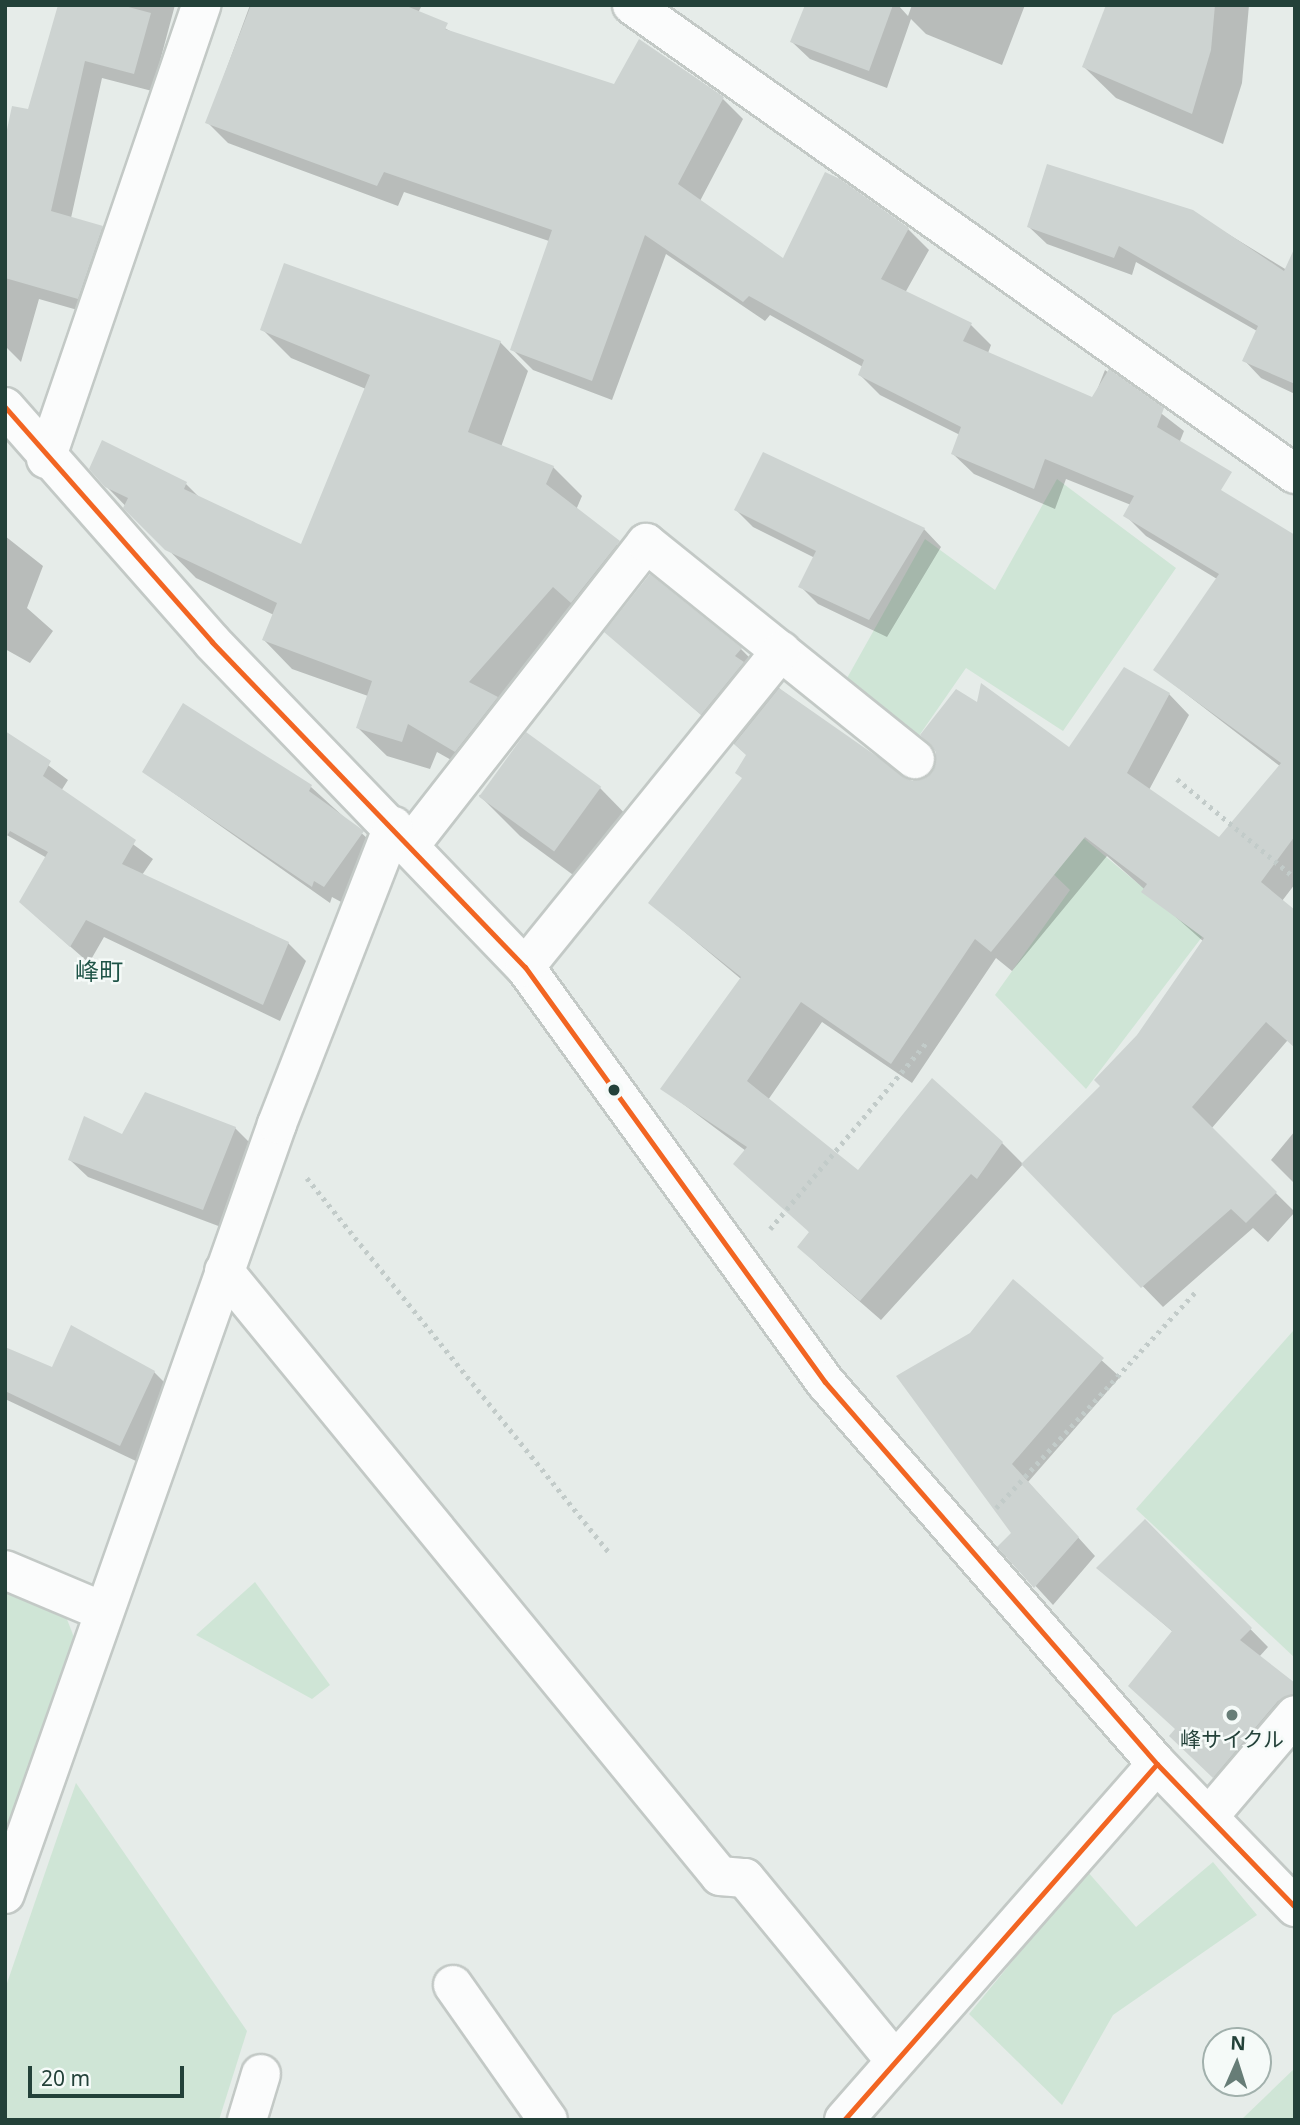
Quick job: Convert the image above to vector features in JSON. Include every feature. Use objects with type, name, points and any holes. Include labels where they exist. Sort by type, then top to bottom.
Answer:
[{"type":"street","points":[[46,459],[201,5]]},
{"type":"street","points":[[632,5],[1295,474]]},
{"type":"street","points":[[5,407],[46,459],[212,642],[402,835],[525,967],[825,1382],[962,1545],[1157,1764],[1210,1815],[1295,1907]]},
{"type":"street","points":[[5,1894],[102,1611],[273,1136],[402,835],[646,543],[915,759]]},
{"type":"street","points":[[525,967],[780,651]]},
{"type":"street","points":[[224,1271],[720,1876],[745,1878],[893,2058]]},
{"type":"street","points":[[5,1570],[102,1611]]},
{"type":"street","points":[[1210,1815],[1295,1715]]},
{"type":"street","points":[[844,2120],[893,2058],[1157,1764]]},
{"type":"street","points":[[453,1985],[548,2120]]},
{"type":"street","points":[[247,2120],[261,2074]]},
{"type":"path","points":[[1177,779],[1295,878]]},
{"type":"path","points":[[740,1264],[928,1041]]},
{"type":"path","points":[[273,1136],[611,1555]]},
{"type":"path","points":[[962,1545],[1195,1292]]},
{"type":"green space","points":[[1057,479],[1176,568],[1063,731],[966,668],[907,753],[837,696],[925,539],[995,590]]},
{"type":"green space","points":[[1026,790],[1202,937],[1086,1089],[995,995],[1070,890],[1001,824]]},
{"type":"green space","points":[[1293,1331],[1295,1333],[1295,1658],[1136,1509]]},
{"type":"green space","points":[[255,1582],[330,1685],[312,1699],[196,1635]]},
{"type":"green space","points":[[5,1589],[65,1614],[75,1640],[5,1851]]},
{"type":"green space","points":[[76,1783],[247,2031],[219,2120],[5,2120],[5,1989]]},
{"type":"green space","points":[[1213,1862],[1257,1915],[1113,2015],[1062,2105],[969,2014],[1087,1871],[1136,1927]]},
{"type":"green space","points":[[1295,2068],[1295,2120],[1241,2120],[1265,2097],[1272,2097],[1272,2090]]},
{"type":"building","points":[[58,5],[121,5],[151,13],[134,74],[85,61],[51,211],[103,226],[78,299],[5,278],[5,139],[12,106],[28,109]]},
{"type":"building","points":[[251,5],[404,5],[448,23],[445,29],[614,84],[639,39],[724,97],[678,184],[783,258],[825,172],[840,179],[909,228],[881,279],[972,323],[963,341],[1092,397],[1109,369],[1164,408],[1157,427],[1232,472],[1221,490],[1295,535],[1295,836],[1261,882],[1295,910],[1295,1048],[1266,1022],[1192,1107],[1277,1192],[1246,1223],[1231,1209],[1141,1288],[1021,1164],[1100,1086],[1094,1080],[1137,1035],[1204,938],[1141,892],[1147,884],[1085,837],[991,952],[975,939],[891,1064],[801,1002],[747,1081],[858,1170],[932,1078],[1003,1142],[977,1179],[971,1174],[860,1301],[797,1247],[809,1232],[733,1164],[747,1147],[660,1089],[741,977],[648,903],[742,778],[735,773],[746,755],[734,744],[779,688],[912,781],[932,772],[936,752],[920,735],[956,689],[977,702],[981,683],[1069,747],[1124,667],[1170,693],[1127,773],[1219,837],[1281,763],[1153,670],[1219,574],[1123,516],[1134,496],[1045,459],[1034,489],[951,454],[961,427],[858,375],[864,360],[749,296],[743,302],[645,235],[592,381],[510,350],[552,230],[384,172],[377,186],[205,123]]},
{"type":"building","points":[[805,5],[893,5],[869,71],[790,42]]},
{"type":"building","points":[[1106,5],[1215,5],[1211,50],[1192,114],[1082,67]]},
{"type":"building","points":[[1047,164],[1193,210],[1284,271],[1295,247],[1295,384],[1242,361],[1258,326],[1119,246],[1114,258],[1027,227]]},
{"type":"building","points":[[284,263],[501,341],[468,432],[554,466],[546,484],[620,541],[571,603],[553,587],[469,682],[498,697],[455,752],[408,724],[402,742],[356,728],[372,681],[262,640],[277,603],[165,550],[123,508],[128,498],[105,487],[89,469],[102,440],[187,482],[184,489],[301,544],[370,375],[260,330]]},
{"type":"building","points":[[763,452],[925,528],[869,620],[798,587],[816,551],[734,510]]},
{"type":"building","points":[[650,574],[742,648],[735,656],[744,662],[701,715],[604,632]]},
{"type":"building","points":[[183,703],[312,785],[309,791],[364,831],[324,887],[314,881],[312,887],[142,772]]},
{"type":"building","points":[[5,731],[51,761],[43,776],[136,840],[122,864],[289,942],[263,1005],[86,920],[70,947],[19,902],[48,852],[10,831],[5,839]]},
{"type":"building","points":[[526,732],[601,787],[554,851],[479,797]]},
{"type":"building","points":[[145,1092],[236,1127],[203,1210],[68,1160],[84,1116],[122,1134]]},
{"type":"building","points":[[1013,1279],[1104,1358],[1012,1464],[1079,1537],[1034,1588],[997,1547],[1011,1533],[896,1376],[970,1333]]},
{"type":"building","points":[[71,1325],[155,1371],[120,1446],[5,1391],[5,1347],[52,1367]]},
{"type":"building","points":[[1145,1519],[1252,1628],[1240,1640],[1295,1683],[1295,1694],[1278,1701],[1213,1778],[1169,1736],[1175,1729],[1128,1686],[1172,1631],[1096,1568]]},
{"type":"transit line","points":[[5,407],[212,642],[525,967],[825,1382],[1157,1764],[1295,1907]]},
{"type":"transit line","points":[[844,2120],[1157,1764]]},
{"type":"place","name":"峰サイクル","points":[[1232,1715]]},
{"type":"district","name":"峰町","points":[[99,971]]}]
